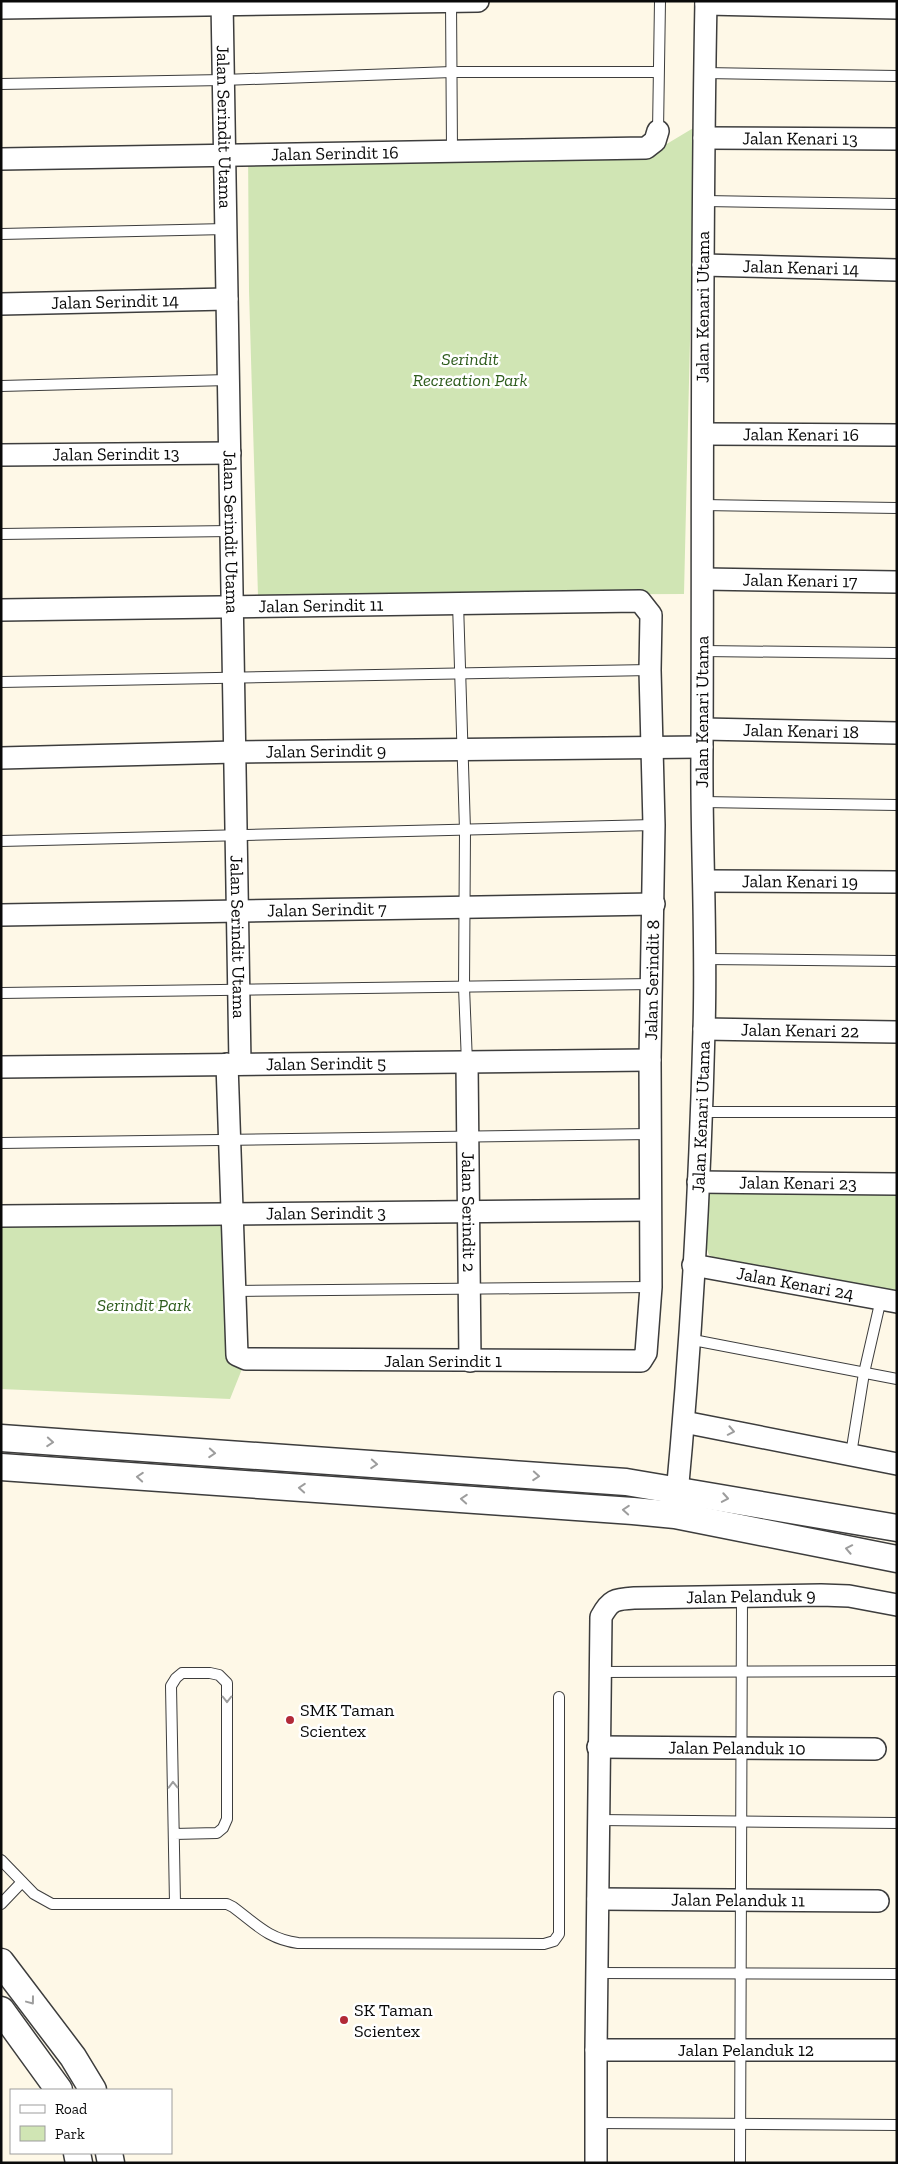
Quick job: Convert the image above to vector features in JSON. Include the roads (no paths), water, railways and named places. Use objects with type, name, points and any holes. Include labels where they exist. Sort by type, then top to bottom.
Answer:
[{"type":"street","points":[[1,8],[222,3],[478,1]]},
{"type":"street","name":"Jalan Serindit Utama","points":[[222,3],[239,990],[228,1140],[233,1214],[235,1346],[237,1355],[246,1359]]},
{"type":"street","points":[[706,3],[897,8]]},
{"type":"street","name":"Jalan Kenari Utama","points":[[676,1502],[684,1422],[698,1182],[704,1029],[702,738],[704,579],[703,265],[706,3]]},
{"type":"street","name":"Jalan Serindit 16","points":[[1,158],[646,148],[655,142],[658,132]]},
{"type":"street","name":"Jalan Kenari 13","points":[[704,138],[897,139]]},
{"type":"street","name":"Jalan Kenari 14","points":[[703,265],[897,270]]},
{"type":"street","name":"Jalan Serindit 14","points":[[1,304],[227,299]]},
{"type":"street","name":"Jalan Kenari 16","points":[[703,434],[897,435]]},
{"type":"street","name":"Jalan Serindit 13","points":[[1,455],[230,453]]},
{"type":"street","name":"Jalan Kenari 17","points":[[704,579],[897,582]]},
{"type":"street","name":"Jalan Serindit 11","points":[[1,610],[640,601]]},
{"type":"street","name":"Jalan Serindit 8","points":[[640,601],[651,615],[651,747],[654,825],[650,1060],[651,1287],[646,1353],[641,1361]]},
{"type":"street","name":"Jalan Kenari 18","points":[[651,747],[702,738],[897,733]]},
{"type":"street","name":"Jalan Serindit 9","points":[[1,758],[463,748],[651,747]]},
{"type":"street","name":"Jalan Kenari 19","points":[[704,881],[897,882]]},
{"type":"street","name":"Jalan Serindit 7","points":[[1,915],[654,904]]},
{"type":"street","name":"Jalan Kenari 22","points":[[704,1029],[897,1032]]},
{"type":"street","name":"Jalan Serindit 5","points":[[1,1067],[650,1060]]},
{"type":"street","name":"Jalan Serindit 2","points":[[467,1063],[470,1361]]},
{"type":"street","name":"Jalan Kenari 23","points":[[698,1182],[897,1184]]},
{"type":"street","name":"Jalan Serindit 3","points":[[1,1216],[650,1210]]},
{"type":"street","name":"Jalan Kenari 24","points":[[693,1264],[889,1301]]},
{"type":"street","name":"Jalan Serindit 1","points":[[246,1359],[641,1361]]},
{"type":"street","points":[[684,1422],[897,1464]]},
{"type":"street","points":[[1,1438],[626,1482],[676,1502],[897,1559]]},
{"type":"street","points":[[1,1468],[623,1510],[676,1502],[897,1528]]},
{"type":"street","points":[[871,1524],[897,1537]]},
{"type":"street","name":"Jalan Pelanduk 9","points":[[599,1672],[601,1617],[606,1606],[616,1599],[849,1596],[897,1606]]},
{"type":"street","points":[[596,2163],[599,1672]]},
{"type":"street","name":"Jalan Pelanduk 10","points":[[598,1747],[875,1748]]},
{"type":"street","name":"Jalan Pelanduk 11","points":[[598,1899],[878,1901]]},
{"type":"street","points":[[1,1962],[73,2057],[92,2089]]},
{"type":"street","points":[[1,2010],[58,2089]]},
{"type":"street","name":"Jalan Pelanduk 12","points":[[596,2050],[897,2050]]},
{"type":"lane","points":[[451,1],[452,151]]},
{"type":"lane","points":[[658,132],[660,1]]},
{"type":"lane","points":[[1,84],[223,80],[452,72],[658,72]]},
{"type":"lane","points":[[705,73],[897,76]]},
{"type":"lane","points":[[705,201],[897,204]]},
{"type":"lane","points":[[1,234],[226,229]]},
{"type":"lane","points":[[1,386],[228,380]]},
{"type":"lane","points":[[703,505],[897,508]]},
{"type":"lane","points":[[1,534],[231,531]]},
{"type":"lane","points":[[458,603],[465,830],[464,987],[467,1063]]},
{"type":"lane","points":[[703,651],[897,653]]},
{"type":"lane","points":[[1,682],[650,670]]},
{"type":"lane","points":[[703,802],[897,805]]},
{"type":"lane","points":[[1,842],[654,825]]},
{"type":"lane","points":[[704,959],[897,961]]},
{"type":"lane","points":[[1,993],[652,984]]},
{"type":"lane","points":[[700,1112],[897,1112]]},
{"type":"lane","points":[[1,1143],[650,1134]]},
{"type":"lane","points":[[234,1292],[651,1287]]},
{"type":"lane","points":[[851,1454],[864,1373],[889,1301]]},
{"type":"lane","points":[[688,1339],[897,1379]]},
{"type":"lane","points":[[740,2163],[742,1596]]},
{"type":"lane","points":[[599,1672],[897,1671]]},
{"type":"lane","points":[[174,1834],[216,1833],[223,1828],[227,1819],[227,1683],[219,1675],[182,1672],[172,1686],[174,1834],[175,1903]]},
{"type":"lane","points":[[1,1860],[34,1894],[52,1904],[227,1904],[267,1934],[281,1940],[298,1943],[544,1944],[554,1941],[559,1934],[559,1697]]},
{"type":"lane","points":[[598,1820],[897,1823]]},
{"type":"lane","points":[[1,1904],[22,1882]]},
{"type":"lane","points":[[596,1973],[897,1974]]},
{"type":"lane","points":[[596,2123],[897,2125]]},
{"type":"place","name":"SMK Taman Scientex","points":[[290,1720]]},
{"type":"place","name":"SK Taman Scientex","points":[[344,2020]]},
{"type":"park label","name":"Serindit Recreation Park","points":[[470,369]]},
{"type":"park label","name":"Serindit Park","points":[[144,1305]]}]
